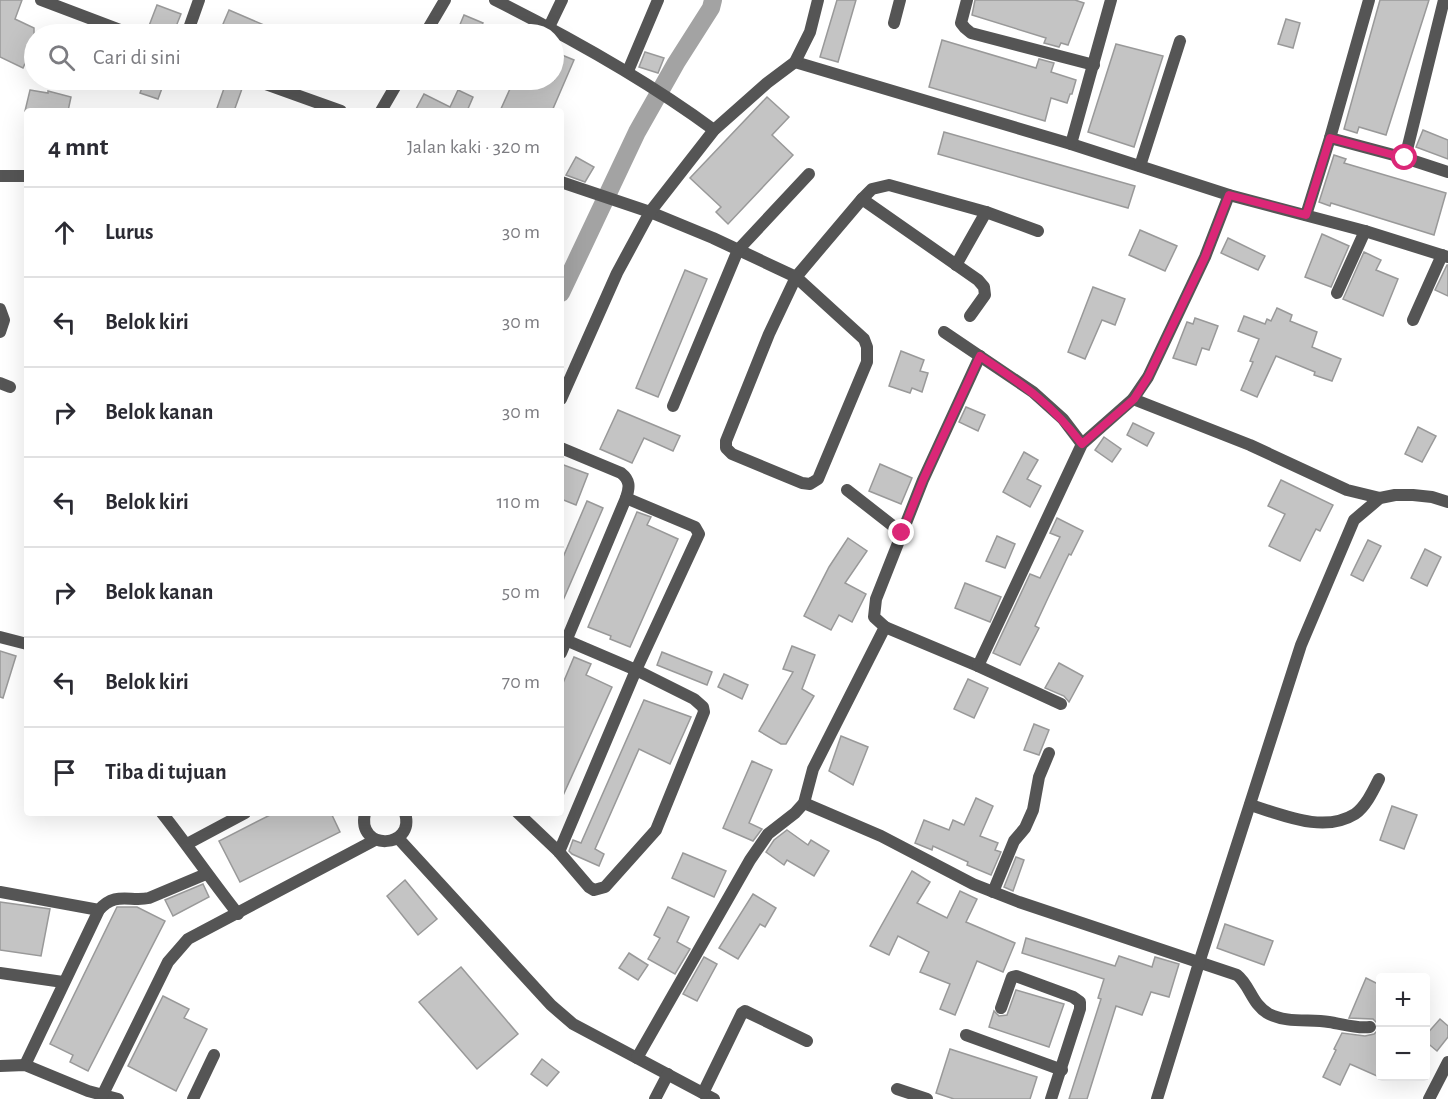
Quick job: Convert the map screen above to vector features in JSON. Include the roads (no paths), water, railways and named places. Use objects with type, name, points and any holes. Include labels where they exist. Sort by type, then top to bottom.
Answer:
[{"type":"street","points":[[41,0],[105,24]]},
{"type":"street","points":[[191,24],[199,0]]},
{"type":"street","points":[[431,24],[445,0]]},
{"type":"street","points":[[495,0],[543,24]]},
{"type":"street","points":[[550,24],[562,0]]},
{"type":"street","points":[[628,71],[658,0]]},
{"type":"street","points":[[564,392],[617,273],[650,212],[714,130],[767,83],[795,62],[810,32],[818,0]]},
{"type":"street","points":[[894,23],[900,0]]},
{"type":"street","points":[[967,0],[961,23],[971,33],[1094,65]]},
{"type":"street","points":[[1071,144],[1111,0]]},
{"type":"street","points":[[1306,215],[1369,0]]},
{"type":"street","points":[[1405,158],[1444,0]]},
{"type":"street","points":[[564,35],[628,71],[714,130]]},
{"type":"street","points":[[1140,166],[1180,41]]},
{"type":"street","points":[[795,62],[1071,144],[1229,195],[1365,231],[1445,256],[1413,320]]},
{"type":"street","points":[[279,90],[325,108]]},
{"type":"street","points":[[383,108],[393,90]]},
{"type":"street","points":[[1330,138],[1448,172]]},
{"type":"street","points":[[672,406],[738,250],[809,174]]},
{"type":"street","points":[[0,176],[24,176]]},
{"type":"street","points":[[564,183],[650,212],[796,277],[864,339],[867,346],[867,362],[818,479],[810,484],[802,483],[732,454],[726,448],[726,441],[796,277],[862,199],[872,189],[889,185],[986,212],[1038,231]]},
{"type":"street","points":[[978,666],[1082,444],[1134,399],[1148,377],[1205,257],[1229,195]]},
{"type":"street","points":[[862,199],[978,280],[984,287],[985,295],[970,316]]},
{"type":"street","points":[[956,265],[986,212]]},
{"type":"street","points":[[1337,293],[1365,231]]},
{"type":"street","points":[[0,309],[4,320],[0,332]]},
{"type":"street","points":[[944,332],[1033,392],[1063,419],[1082,444]]},
{"type":"street","points":[[980,356],[923,480],[874,609],[874,617],[885,627],[1061,704]]},
{"type":"street","points":[[1134,399],[1250,446],[1347,490],[1380,498],[1413,495],[1448,502]]},
{"type":"street","points":[[521,816],[559,852],[589,887],[599,890],[605,887],[656,830],[704,712],[703,706],[694,699],[636,670],[564,639],[626,498],[629,484],[625,476],[564,449]]},
{"type":"street","points":[[847,490],[902,533]]},
{"type":"street","points":[[559,852],[636,670],[699,534],[695,527],[626,498]]},
{"type":"street","points":[[1157,1099],[1301,645],[1354,520],[1380,498]]},
{"type":"street","points":[[637,1058],[750,860],[768,834],[795,813],[804,802],[813,770],[885,627]]},
{"type":"street","points":[[0,637],[24,643]]},
{"type":"street","points":[[993,892],[1014,841],[1033,810],[1039,777],[1049,753]]},
{"type":"street","points":[[1250,805],[1301,820],[1337,821],[1356,813],[1370,797],[1379,779]]},
{"type":"street","points":[[804,802],[881,836],[993,892],[1237,975],[1259,1006],[1269,1014],[1282,1018],[1328,1022],[1361,1029],[1370,1027]]},
{"type":"street","points":[[164,816],[238,914]]},
{"type":"street","points":[[187,844],[239,816]]},
{"type":"street","points":[[364,816],[365,829],[375,840]]},
{"type":"street","points":[[103,1094],[168,962],[178,949],[195,935],[375,840],[391,841],[398,838],[406,825],[405,816]]},
{"type":"street","points":[[398,838],[551,1005],[573,1024],[709,1096],[742,1013],[745,1011],[807,1041]]},
{"type":"street","points":[[25,1065],[99,910],[109,901],[125,897],[149,898],[206,874]]},
{"type":"street","points":[[0,892],[99,910]]},
{"type":"street","points":[[0,973],[63,982]]},
{"type":"street","points":[[1001,1008],[1012,977],[1016,976],[1073,997],[1080,1002],[1062,1070],[1051,1099]]},
{"type":"street","points":[[966,1035],[1062,1070]]},
{"type":"street","points":[[193,1099],[214,1055]]},
{"type":"street","points":[[1429,1099],[1448,1062]]},
{"type":"street","points":[[0,1066],[25,1065],[86,1095],[103,1094],[118,1099]]},
{"type":"street","points":[[655,1099],[668,1074]]},
{"type":"street","points":[[897,1089],[926,1099]]},
{"type":"waterway","points":[[564,287],[637,132],[676,63],[711,8],[713,0]]}]
